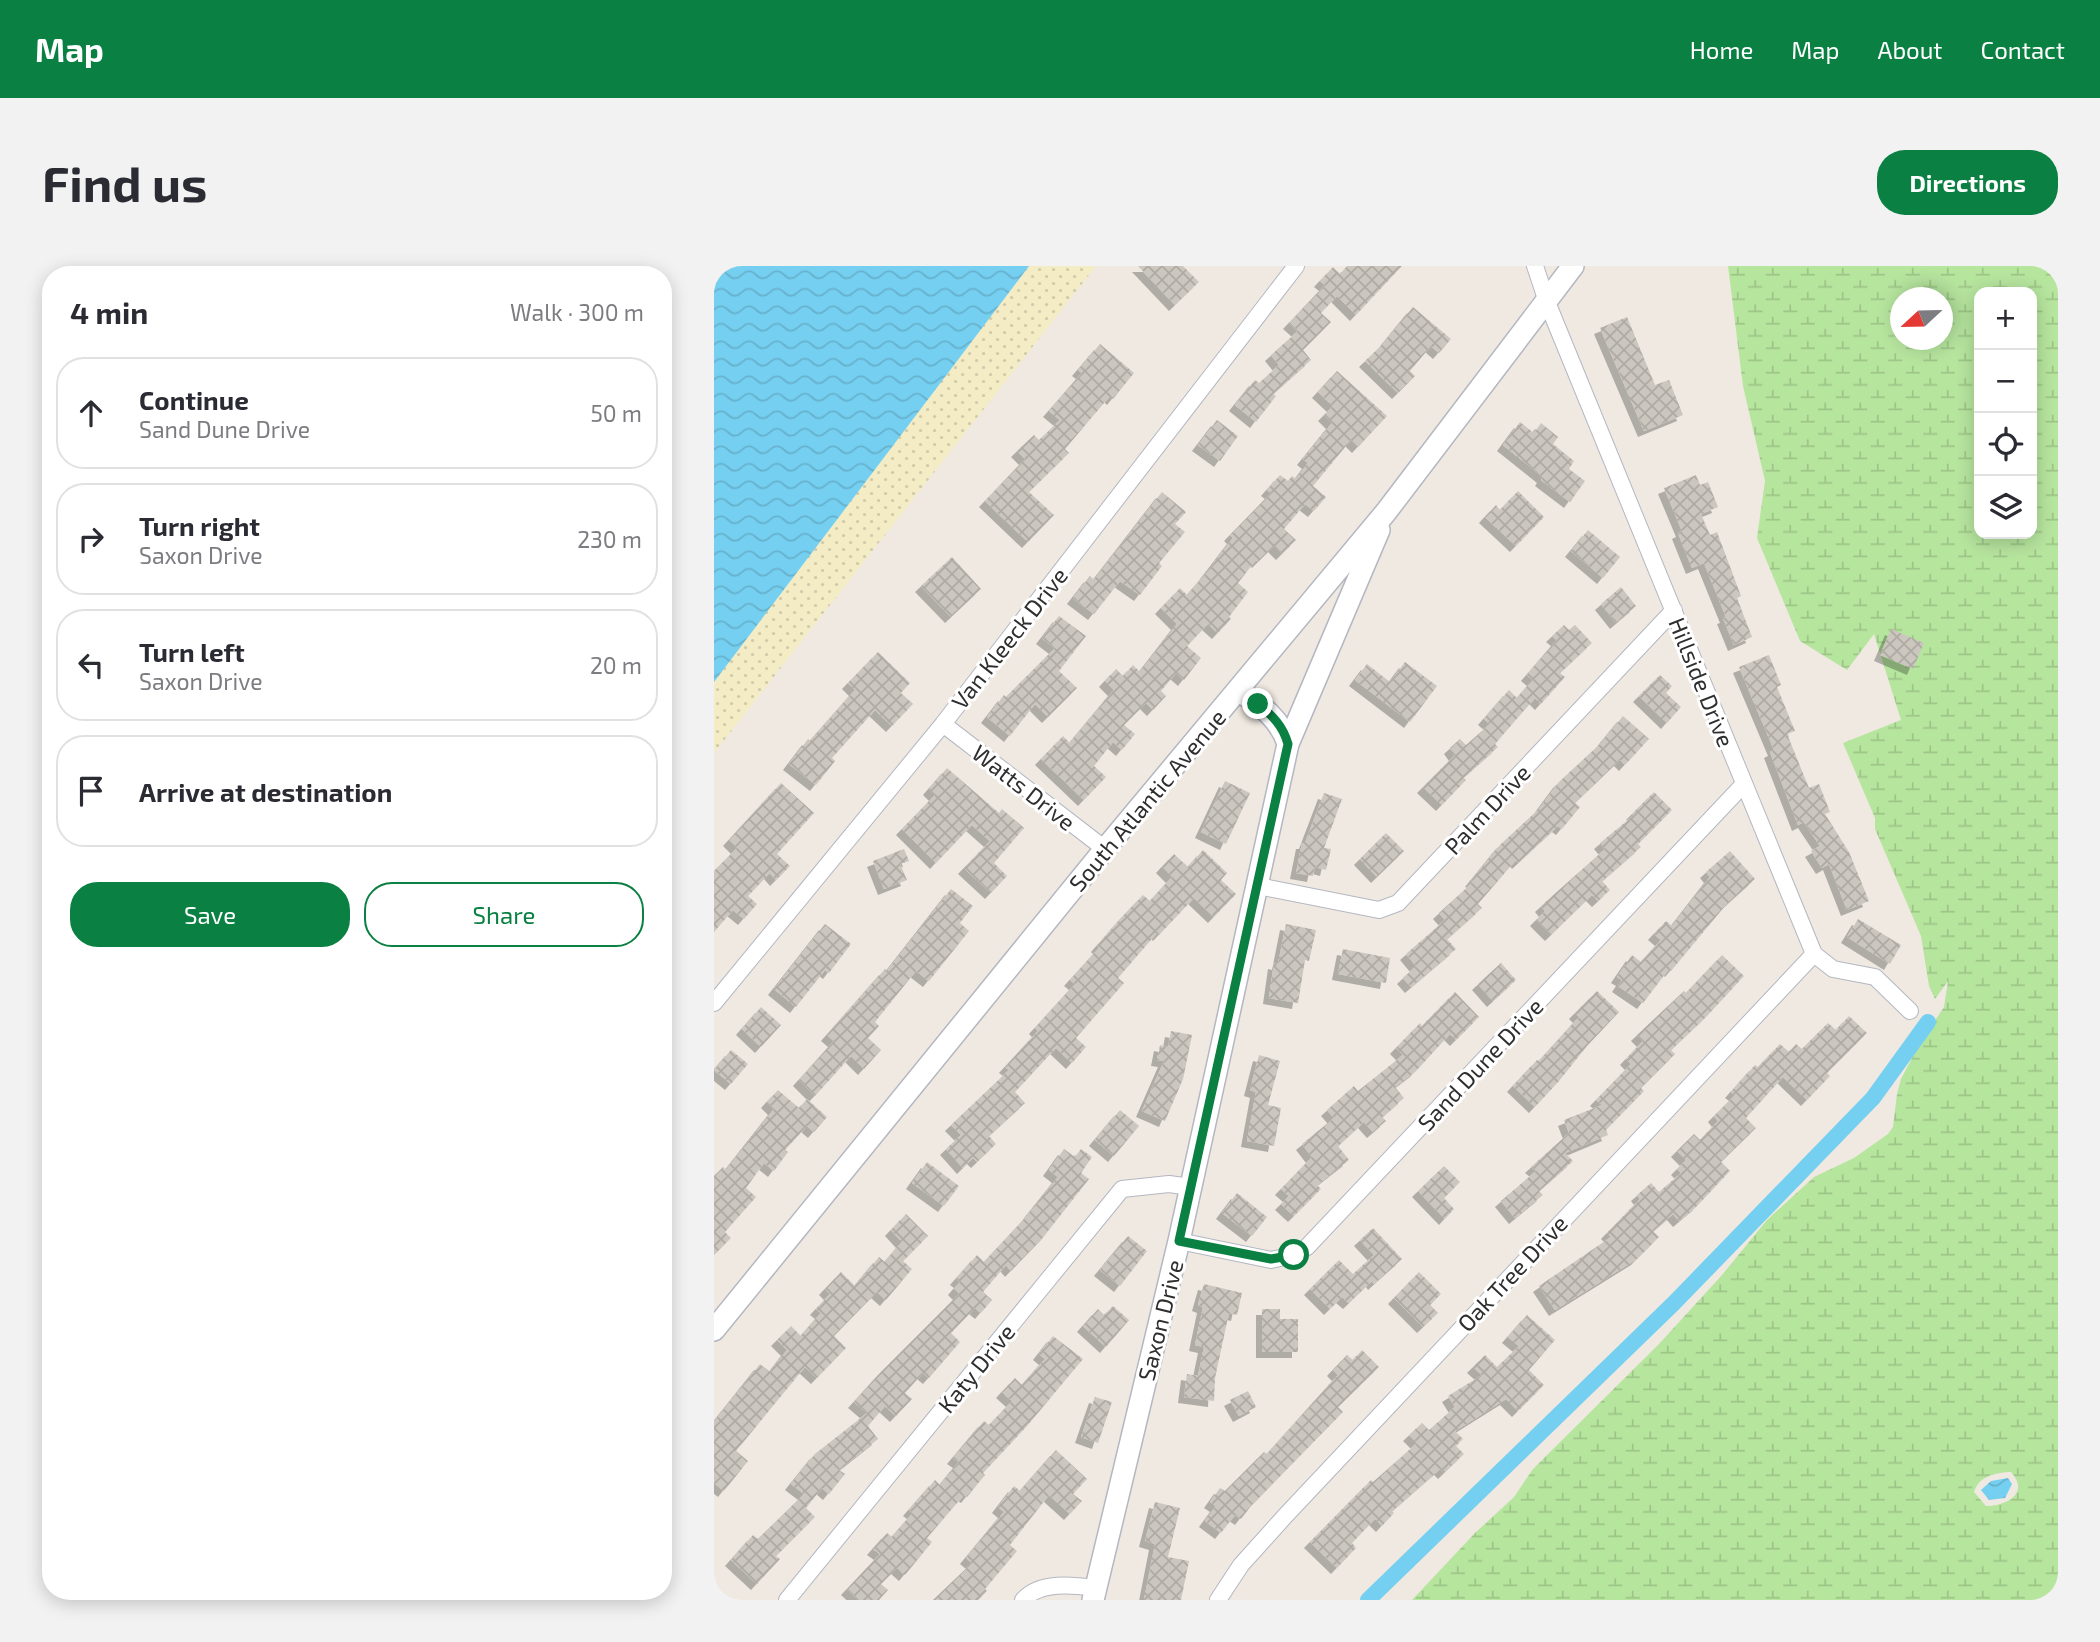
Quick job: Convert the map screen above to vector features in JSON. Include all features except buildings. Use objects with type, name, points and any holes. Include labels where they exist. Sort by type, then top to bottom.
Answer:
[{"type":"street","name":"Van Kleeck Drive","points":[[714,1003],[943,724],[1296,266]]},
{"type":"street","points":[[1535,266],[1547,302]]},
{"type":"street","name":"South Atlantic Avenue","points":[[714,1330],[1105,849],[1386,512],[1573,266]]},
{"type":"street","name":"Hillside Drive","points":[[1547,302],[1814,954]]},
{"type":"street","name":"Saxon Drive","points":[[1094,1594],[1179,1241],[1288,744],[1386,512]]},
{"type":"street","name":"Palm Drive","points":[[1258,886],[1379,910],[1398,903],[1674,610]]},
{"type":"street","points":[[1238,690],[1271,714],[1284,730],[1288,744]]},
{"type":"street","name":"Watts Drive","points":[[943,724],[1105,849]]},
{"type":"street","name":"Sand Dune Drive","points":[[1179,1241],[1271,1259],[1294,1255],[1307,1247],[1743,785]]},
{"type":"street","points":[[1814,954],[1833,970],[1875,977],[1910,1011]]},
{"type":"street","name":"Oak Tree Drive","points":[[1218,1600],[1241,1565],[1286,1515],[1814,954]]},
{"type":"street","name":"Katy Drive","points":[[787,1600],[1122,1189],[1169,1184],[1191,1187]]},
{"type":"street","points":[[1023,1600],[1026,1596],[1048,1587],[1073,1585],[1094,1594]]},
{"type":"green space","points":[[1728,266],[2058,266],[2058,1600],[1412,1600],[1475,1533],[1514,1497],[1533,1469],[1659,1344],[1722,1275],[1767,1220],[1814,1177],[1854,1158],[1888,1134],[1893,1127],[1901,1079],[1920,1043],[1944,1007],[1948,981],[1935,999],[1929,986],[1921,936],[1875,829],[1875,818],[1843,743],[1901,720],[1874,634],[1847,670],[1800,641],[1757,538],[1765,481],[1743,386]],"holes":[[[2011,1472],[2018,1486],[2014,1497],[2001,1504],[1986,1506],[1974,1492],[1976,1487],[1991,1475]]]},
{"type":"sand","points":[[714,266],[1096,266],[714,753]]},
{"type":"water","points":[[714,266],[1029,266],[714,682]]},
{"type":"water","points":[[2008,1478],[2012,1484],[2005,1498],[1989,1500],[1981,1490],[1991,1481]]},
{"type":"waterway","points":[[1368,1600],[1674,1303],[1873,1098],[1928,1022]]},
{"type":"route","points":[[1258,704],[1271,714],[1284,730],[1288,744],[1179,1241],[1271,1259],[1294,1255]]}]
